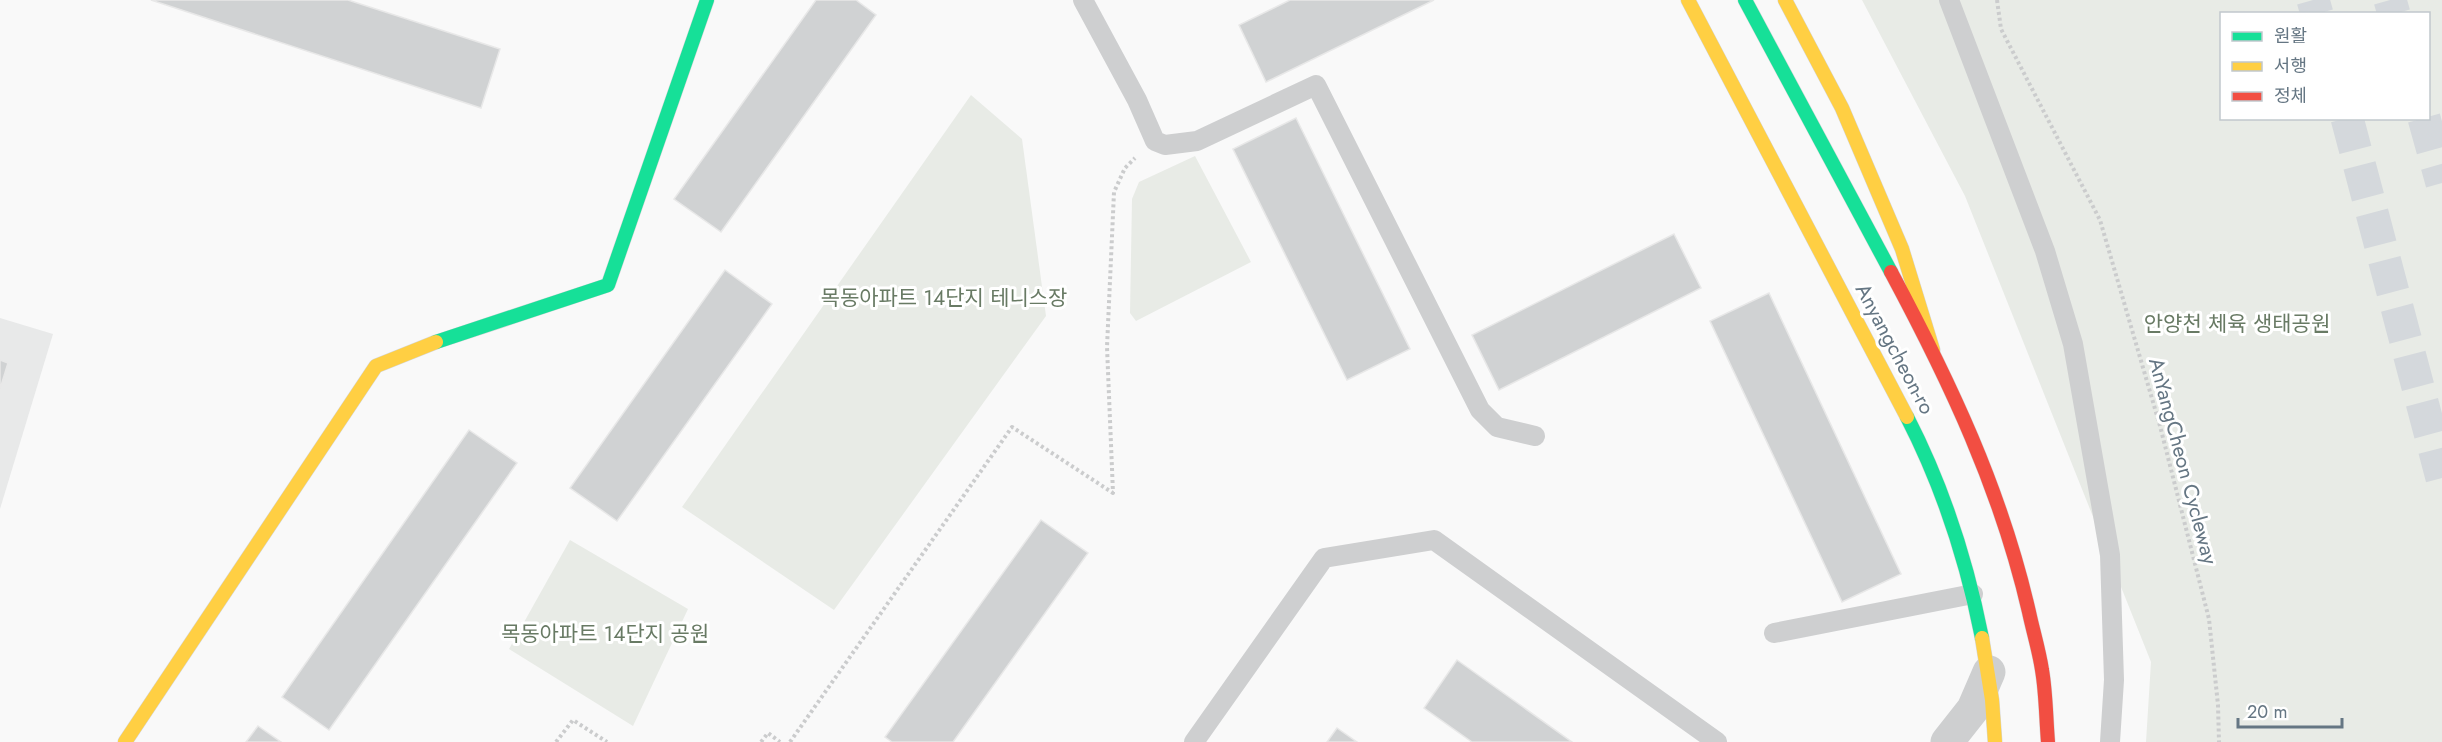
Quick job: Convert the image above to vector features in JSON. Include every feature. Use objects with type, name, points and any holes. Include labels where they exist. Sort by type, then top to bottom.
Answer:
[{"type":"main road","points":[[125,742],[376,366],[465,331],[608,285],[707,0]]},
{"type":"main road","name":"Anyangcheon-ro","points":[[1688,0],[1909,420],[1935,475],[1969,572],[1989,672],[1995,742]]},
{"type":"main road","name":"Anyangcheon-ro","points":[[1745,0],[1933,350],[1976,442],[2000,506],[2018,564],[2042,669],[2048,742]]},
{"type":"main road","points":[[1785,0],[1842,108],[1897,238],[1933,350]]},
{"type":"street","points":[[1947,742],[1973,709],[1989,672]]},
{"type":"lane","points":[[1083,0],[1137,100],[1155,141],[1165,146],[1197,141],[1316,85],[1480,410],[1497,427],[1535,436]]},
{"type":"lane","points":[[1948,0],[2045,251],[2073,345],[2110,555],[2115,680],[2110,742]]},
{"type":"lane","points":[[1194,742],[1324,558],[1434,540],[1717,742]]},
{"type":"lane","points":[[1774,633],[1973,594]]},
{"type":"path","name":"AnYangCheon Cycleway","points":[[1997,0],[2001,29],[2100,220],[2160,426],[2209,619],[2218,705],[2219,742]]},
{"type":"path","points":[[790,742],[1012,427],[1113,493],[1107,347],[1114,192],[1125,168],[1155,141]]},
{"type":"path","points":[[556,742],[573,720],[607,742]]},
{"type":"path","points":[[761,742],[768,733],[780,742]]},
{"type":"shaded area","points":[[0,318],[53,334],[0,509]]},
{"type":"green space","name":"안양천 체육 생태공원","points":[[1862,0],[2442,0],[2442,742],[2146,742],[2151,662],[1965,196]]},
{"type":"green space","name":"목동아파트 14단지 테니스장","points":[[971,95],[1022,139],[1046,316],[834,610],[682,507]]},
{"type":"green space","points":[[1195,156],[1251,262],[1136,321],[1130,313],[1132,199],[1139,182]]},
{"type":"green space","name":"목동아파트 14단지 공원","points":[[570,540],[688,609],[633,726],[509,649]]},
{"type":"building","points":[[151,0],[348,0],[500,49],[481,108]]},
{"type":"building","points":[[816,0],[856,0],[876,15],[721,232],[674,199]]},
{"type":"building","points":[[1290,0],[1434,0],[1266,82],[1239,25]]},
{"type":"building","points":[[1296,118],[1410,349],[1347,380],[1233,149]]},
{"type":"building","points":[[1674,234],[1701,288],[1499,390],[1472,335]]},
{"type":"building","points":[[725,270],[772,304],[617,521],[570,488]]},
{"type":"building","points":[[1769,293],[1901,574],[1842,602],[1710,321]]},
{"type":"building","points":[[0,360],[8,363],[0,389]]},
{"type":"building","points":[[469,430],[517,463],[329,730],[282,697]]},
{"type":"building","points":[[1041,520],[1088,553],[953,742],[892,742],[885,737]]},
{"type":"building","points":[[1457,660],[1572,742],[1472,742],[1424,708]]},
{"type":"building","points":[[258,726],[281,742],[246,742]]},
{"type":"building","points":[[1337,728],[1357,742],[1327,742]]},
{"type":"tunnel","points":[[2313,0],[2316,12]]},
{"type":"tunnel","points":[[2390,0],[2393,12]]},
{"type":"tunnel","points":[[2348,120],[2442,478]]},
{"type":"tunnel","points":[[2425,120],[2442,183]]},
{"type":"traffic: fast","points":[[436,342],[608,285],[707,0]]},
{"type":"traffic: fast","points":[[1745,0],[1891,272]]},
{"type":"traffic: fast","points":[[1907,417],[1920,443],[1952,524],[1969,581],[1982,638]]},
{"type":"traffic: slow","points":[[1688,0],[1907,417]]},
{"type":"traffic: slow","points":[[1785,0],[1842,108],[1902,249],[1933,350]]},
{"type":"traffic: slow","points":[[125,742],[376,366],[436,342]]},
{"type":"traffic: slow","points":[[1982,638],[1992,700],[1995,742]]},
{"type":"traffic: jam","points":[[1891,272],[1934,354],[1972,438],[2004,523],[2039,655],[2048,742]]}]
